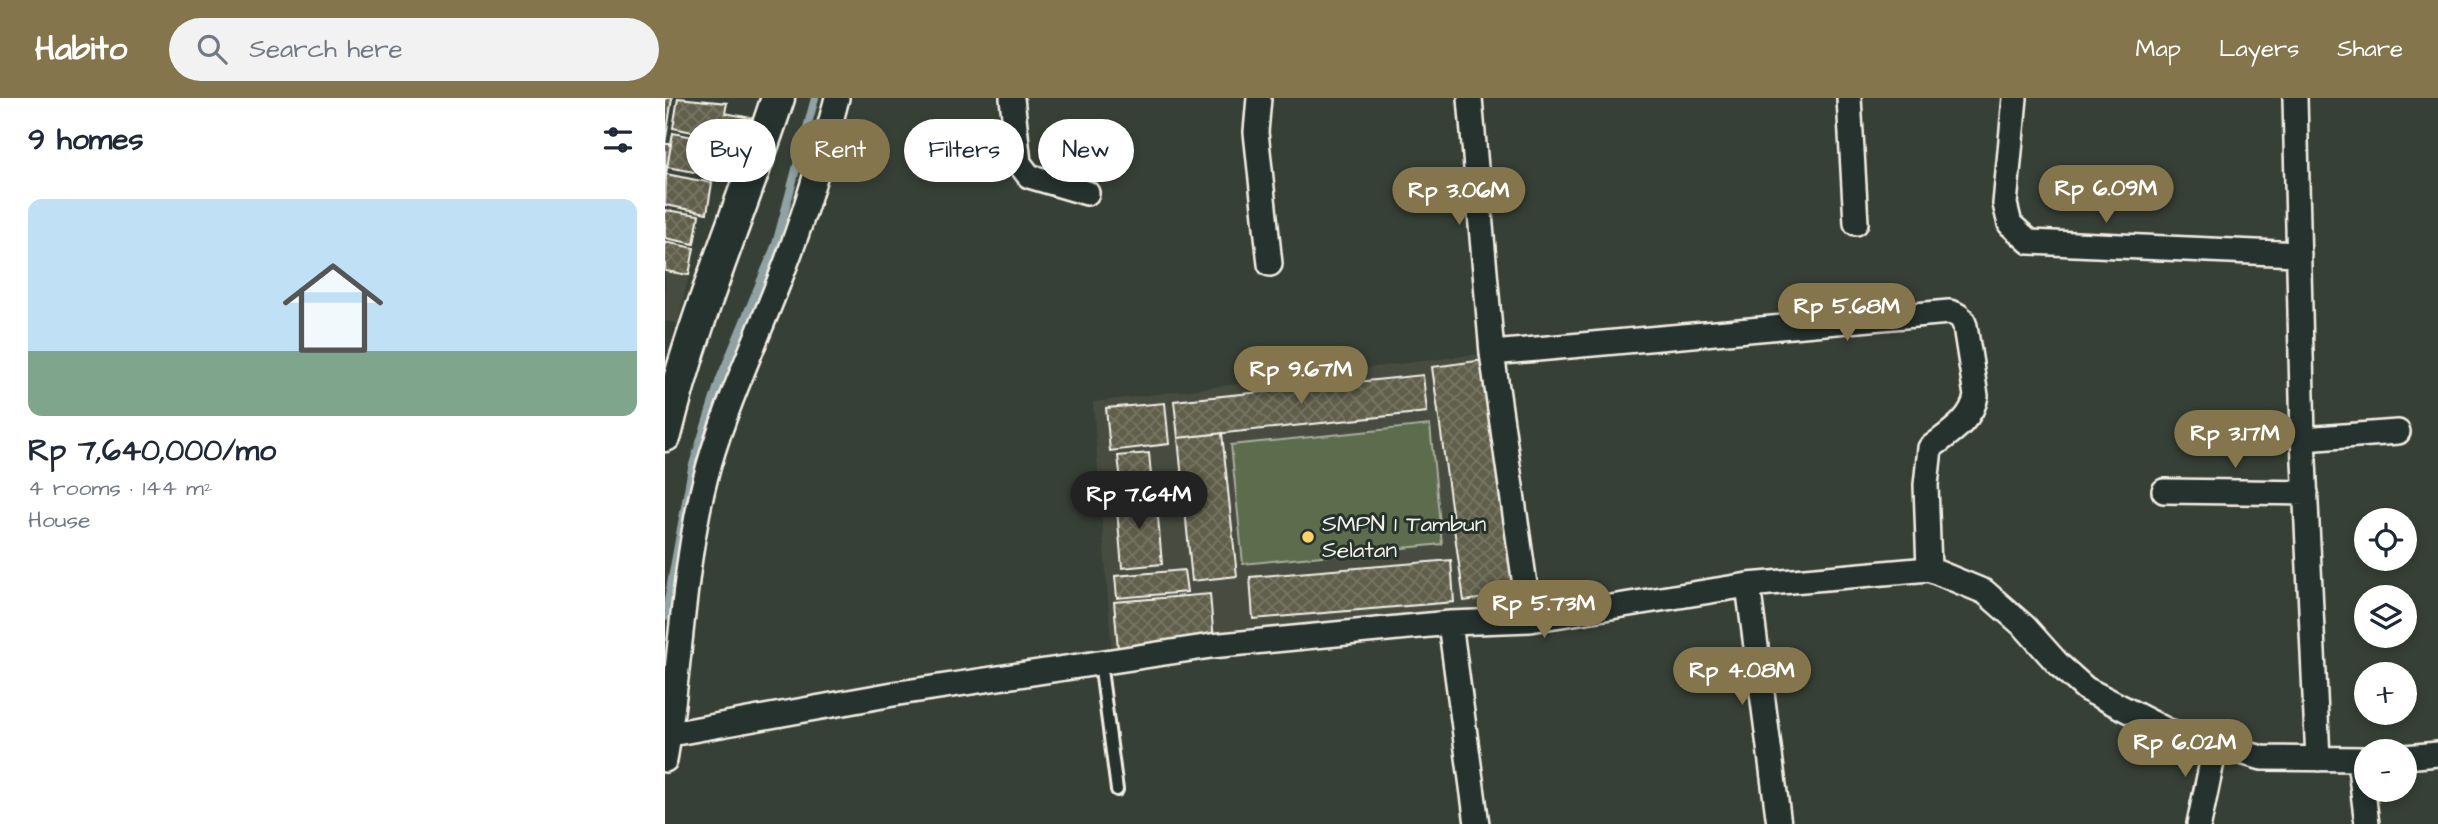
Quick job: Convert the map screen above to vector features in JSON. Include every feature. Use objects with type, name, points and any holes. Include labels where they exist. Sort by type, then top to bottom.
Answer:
[{"type":"street","points":[[665,435],[696,324],[754,172],[778,98]]},
{"type":"street","points":[[665,760],[695,527],[709,464],[785,268],[837,98]]},
{"type":"street","points":[[1011,98],[1019,163],[1029,176],[1087,193]]},
{"type":"street","points":[[1259,98],[1255,132],[1270,264]]},
{"type":"street","points":[[1470,98],[1492,353],[1530,620]]},
{"type":"street","points":[[1849,98],[1856,223]]},
{"type":"street","points":[[2015,98],[2005,204],[2010,224],[2030,242],[2299,254]]},
{"type":"street","points":[[2295,98],[2303,439],[2318,759]]},
{"type":"street","points":[[1492,353],[1955,313],[1962,317],[1965,326],[1976,396],[1975,405],[1965,420],[1930,448],[1926,485],[1929,569]]},
{"type":"street","points":[[2303,439],[2397,432]]},
{"type":"street","points":[[2164,491],[2306,493]]},
{"type":"street","points":[[667,735],[899,693],[1211,646],[1450,622],[1530,620],[1748,585],[1929,569],[1985,592],[2025,627],[2085,689],[2168,731],[2262,758],[2354,759]]},
{"type":"street","points":[[1748,585],[1779,824]]},
{"type":"street","points":[[1450,622],[1477,824]]},
{"type":"street","points":[[2199,824],[2216,743]]},
{"type":"street","points":[[2417,756],[2438,754]]},
{"type":"street","points":[[2365,802],[2367,824]]},
{"type":"lane","points":[[1100,662],[1117,790]]},
{"type":"shaded area","points":[[665,271],[689,275],[678,323],[665,321]]},
{"type":"shaded area","name":"SMPN 1 Tambun Selatan","points":[[1487,353],[1523,607],[1229,637],[1112,654],[1093,402]]},
{"type":"green space","points":[[1430,425],[1442,544],[1243,564],[1231,445]]},
{"type":"building","points":[[665,98],[672,98],[665,144]]},
{"type":"building","points":[[678,98],[727,103],[725,113],[751,118],[686,119],[686,131],[673,128]]},
{"type":"building","points":[[673,133],[686,136],[686,170],[667,167]]},
{"type":"building","points":[[665,144],[671,144],[665,180]]},
{"type":"building","points":[[666,174],[686,178],[686,182],[712,183],[707,213],[665,205]]},
{"type":"building","points":[[665,210],[699,215],[694,244],[665,238]]},
{"type":"building","points":[[665,242],[694,248],[689,275],[665,271]]},
{"type":"building","points":[[1484,360],[1517,594],[1464,601],[1432,367]]},
{"type":"building","points":[[1423,375],[1427,412],[1178,438],[1174,401]]},
{"type":"building","points":[[1165,403],[1169,444],[1110,451],[1106,408]]},
{"type":"building","points":[[1222,433],[1237,576],[1192,581],[1178,438]]},
{"type":"building","points":[[1149,453],[1152,487],[1122,490],[1118,456]]},
{"type":"building","points":[[1156,494],[1162,564],[1122,568],[1116,498]]},
{"type":"building","points":[[1451,560],[1454,602],[1253,619],[1250,577]]},
{"type":"building","points":[[1184,570],[1187,592],[1117,598],[1115,576]]},
{"type":"building","points":[[1210,594],[1214,641],[1118,649],[1114,602]]},
{"type":"waterway","points":[[665,617],[692,468],[720,379],[776,244],[815,98]]},
{"type":"place","name":"SMPN 1 Tambun Selatan","points":[[1308,537]]}]
